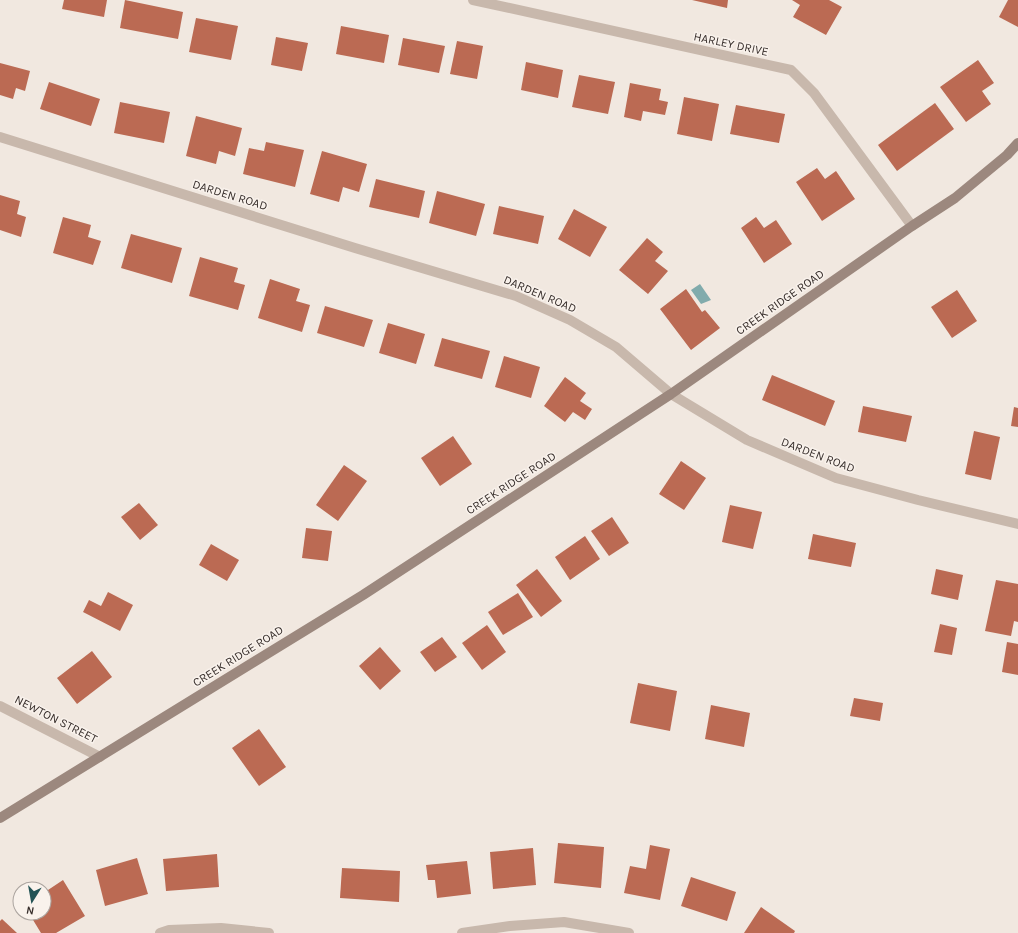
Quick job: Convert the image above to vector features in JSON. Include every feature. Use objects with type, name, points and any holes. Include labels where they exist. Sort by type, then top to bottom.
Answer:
[{"type":"main road","name":"CREEK RIDGE ROAD","points":[[0,818],[363,595],[671,394],[912,226],[955,198],[1007,155],[1018,143]]},
{"type":"street","name":"HARLEY DRIVE","points":[[473,0],[791,70],[814,93],[912,226]]},
{"type":"street","name":"DARDEN ROAD","points":[[0,137],[355,248],[516,296],[570,320],[616,348],[671,394],[747,440],[836,478],[918,500],[1018,524]]},
{"type":"street","name":"NEWTON STREET","points":[[0,706],[100,757]]},
{"type":"street","points":[[462,933],[510,926],[564,922],[629,933]]},
{"type":"street","points":[[160,933],[168,930],[221,928],[269,933]]},
{"type":"water","points":[[700,284],[711,300],[701,304],[691,290]]},
{"type":"building","points":[[64,0],[107,0],[104,17],[62,9]]},
{"type":"building","points":[[125,0],[183,12],[178,39],[120,28]]},
{"type":"building","points":[[692,0],[728,0],[727,8]]},
{"type":"building","points":[[792,0],[829,0],[842,7],[826,35],[793,17],[800,5]]},
{"type":"building","points":[[1008,0],[1018,0],[1018,27],[999,17]]},
{"type":"building","points":[[196,18],[238,26],[231,60],[189,52]]},
{"type":"building","points":[[341,26],[389,35],[384,63],[336,54]]},
{"type":"building","points":[[276,37],[308,43],[302,71],[271,65]]},
{"type":"building","points":[[403,38],[445,46],[439,73],[398,65]]},
{"type":"building","points":[[457,41],[483,46],[477,79],[450,74]]},
{"type":"building","points":[[978,60],[994,83],[982,91],[991,104],[966,122],[940,87]]},
{"type":"building","points":[[526,62],[563,70],[558,98],[521,90]]},
{"type":"building","points":[[0,63],[30,71],[25,91],[16,88],[13,99],[0,95]]},
{"type":"building","points":[[579,75],[615,82],[608,114],[572,107]]},
{"type":"building","points":[[49,82],[100,99],[91,126],[40,109]]},
{"type":"building","points":[[630,83],[661,89],[659,100],[668,102],[665,115],[643,111],[641,121],[624,117]]},
{"type":"building","points":[[684,97],[719,104],[712,141],[677,134]]},
{"type":"building","points":[[120,102],[170,112],[164,143],[114,133]]},
{"type":"building","points":[[935,103],[954,129],[897,171],[878,145]]},
{"type":"building","points":[[736,105],[785,114],[779,143],[730,134]]},
{"type":"building","points":[[196,116],[242,128],[235,156],[219,151],[216,164],[186,156]]},
{"type":"building","points":[[266,142],[304,150],[295,187],[243,174],[249,148],[264,151]]},
{"type":"building","points":[[322,151],[367,164],[359,192],[343,187],[339,202],[310,194]]},
{"type":"building","points":[[817,168],[825,179],[836,171],[855,199],[822,221],[796,182]]},
{"type":"building","points":[[376,179],[425,191],[419,218],[369,207]]},
{"type":"building","points":[[437,191],[485,204],[476,236],[429,223]]},
{"type":"building","points":[[0,195],[20,201],[17,214],[26,217],[21,237],[0,230]]},
{"type":"building","points":[[499,206],[544,216],[538,244],[493,234]]},
{"type":"building","points":[[574,209],[607,227],[590,257],[558,239]]},
{"type":"building","points":[[63,217],[91,225],[88,237],[101,241],[93,265],[53,253]]},
{"type":"building","points":[[756,217],[764,228],[776,220],[792,244],[764,263],[741,228]]},
{"type":"building","points":[[131,234],[182,248],[172,283],[121,268]]},
{"type":"building","points":[[647,238],[663,252],[655,261],[668,271],[648,294],[619,270]]},
{"type":"building","points":[[200,257],[238,268],[234,282],[245,285],[238,310],[189,296]]},
{"type":"building","points":[[270,279],[300,289],[296,301],[310,305],[302,332],[258,318]]},
{"type":"building","points":[[686,289],[702,312],[705,310],[720,328],[691,350],[660,309]]},
{"type":"building","points":[[957,290],[977,321],[952,338],[931,307]]},
{"type":"building","points":[[325,306],[373,320],[364,347],[317,333]]},
{"type":"building","points":[[388,323],[425,334],[416,364],[379,353]]},
{"type":"building","points":[[442,338],[490,351],[482,379],[434,366]]},
{"type":"building","points":[[504,356],[540,367],[531,398],[495,387]]},
{"type":"building","points":[[772,375],[835,401],[825,426],[762,400]]},
{"type":"building","points":[[565,377],[586,393],[580,401],[592,409],[585,420],[573,412],[565,422],[544,406]]},
{"type":"building","points":[[863,406],[912,416],[906,442],[858,432]]},
{"type":"building","points":[[1014,407],[1018,408],[1018,427],[1011,426]]},
{"type":"building","points":[[974,431],[1000,437],[991,480],[965,474]]},
{"type":"building","points":[[453,436],[472,464],[440,486],[421,458]]},
{"type":"building","points":[[681,461],[706,478],[684,510],[659,494]]},
{"type":"building","points":[[344,465],[367,481],[338,521],[316,505]]},
{"type":"building","points":[[139,503],[158,525],[140,540],[121,517]]},
{"type":"building","points":[[730,505],[762,512],[753,549],[722,542]]},
{"type":"building","points":[[612,517],[629,543],[609,556],[591,531]]},
{"type":"building","points":[[306,528],[332,531],[328,561],[302,558]]},
{"type":"building","points":[[813,534],[856,543],[851,567],[808,559]]},
{"type":"building","points":[[585,536],[600,559],[570,580],[555,557]]},
{"type":"building","points":[[211,544],[239,560],[227,581],[199,565]]},
{"type":"building","points":[[537,569],[562,601],[541,617],[516,585]]},
{"type":"building","points":[[936,569],[963,575],[958,600],[931,594]]},
{"type":"building","points":[[996,580],[1018,584],[1018,622],[1014,621],[1011,636],[985,631]]},
{"type":"building","points":[[108,592],[133,605],[120,631],[83,612],[89,600],[101,606]]},
{"type":"building","points":[[518,593],[533,617],[503,635],[488,612]]},
{"type":"building","points":[[940,624],[957,628],[952,655],[934,652]]},
{"type":"building","points":[[487,625],[506,652],[482,670],[462,643]]},
{"type":"building","points":[[442,637],[457,657],[435,672],[420,652]]},
{"type":"building","points":[[1007,642],[1018,644],[1018,675],[1002,672]]},
{"type":"building","points":[[380,647],[401,671],[380,690],[359,666]]},
{"type":"building","points":[[92,651],[112,677],[77,704],[57,678]]},
{"type":"building","points":[[638,683],[677,691],[670,731],[630,723]]},
{"type":"building","points":[[854,698],[883,703],[880,721],[850,716]]},
{"type":"building","points":[[711,705],[750,713],[744,747],[705,739]]},
{"type":"building","points":[[259,729],[286,767],[259,786],[232,748]]},
{"type":"building","points":[[558,843],[604,847],[601,888],[554,883]]},
{"type":"building","points":[[650,845],[670,849],[660,900],[624,893],[630,866],[646,869]]},
{"type":"building","points":[[533,848],[536,885],[493,889],[490,852]]},
{"type":"building","points":[[217,854],[219,887],[166,891],[163,859]]},
{"type":"building","points":[[137,858],[148,894],[105,906],[96,870]]},
{"type":"building","points":[[467,861],[471,894],[437,898],[435,880],[428,880],[426,865]]},
{"type":"building","points":[[342,868],[400,871],[399,902],[340,898]]},
{"type":"building","points":[[691,877],[736,892],[727,921],[681,906]]},
{"type":"building","points":[[63,880],[85,916],[56,933],[41,933],[34,921],[52,921],[52,887]]},
{"type":"building","points":[[761,907],[795,931],[794,933],[744,933]]},
{"type":"building","points":[[2,919],[17,933],[0,933],[0,921]]}]
